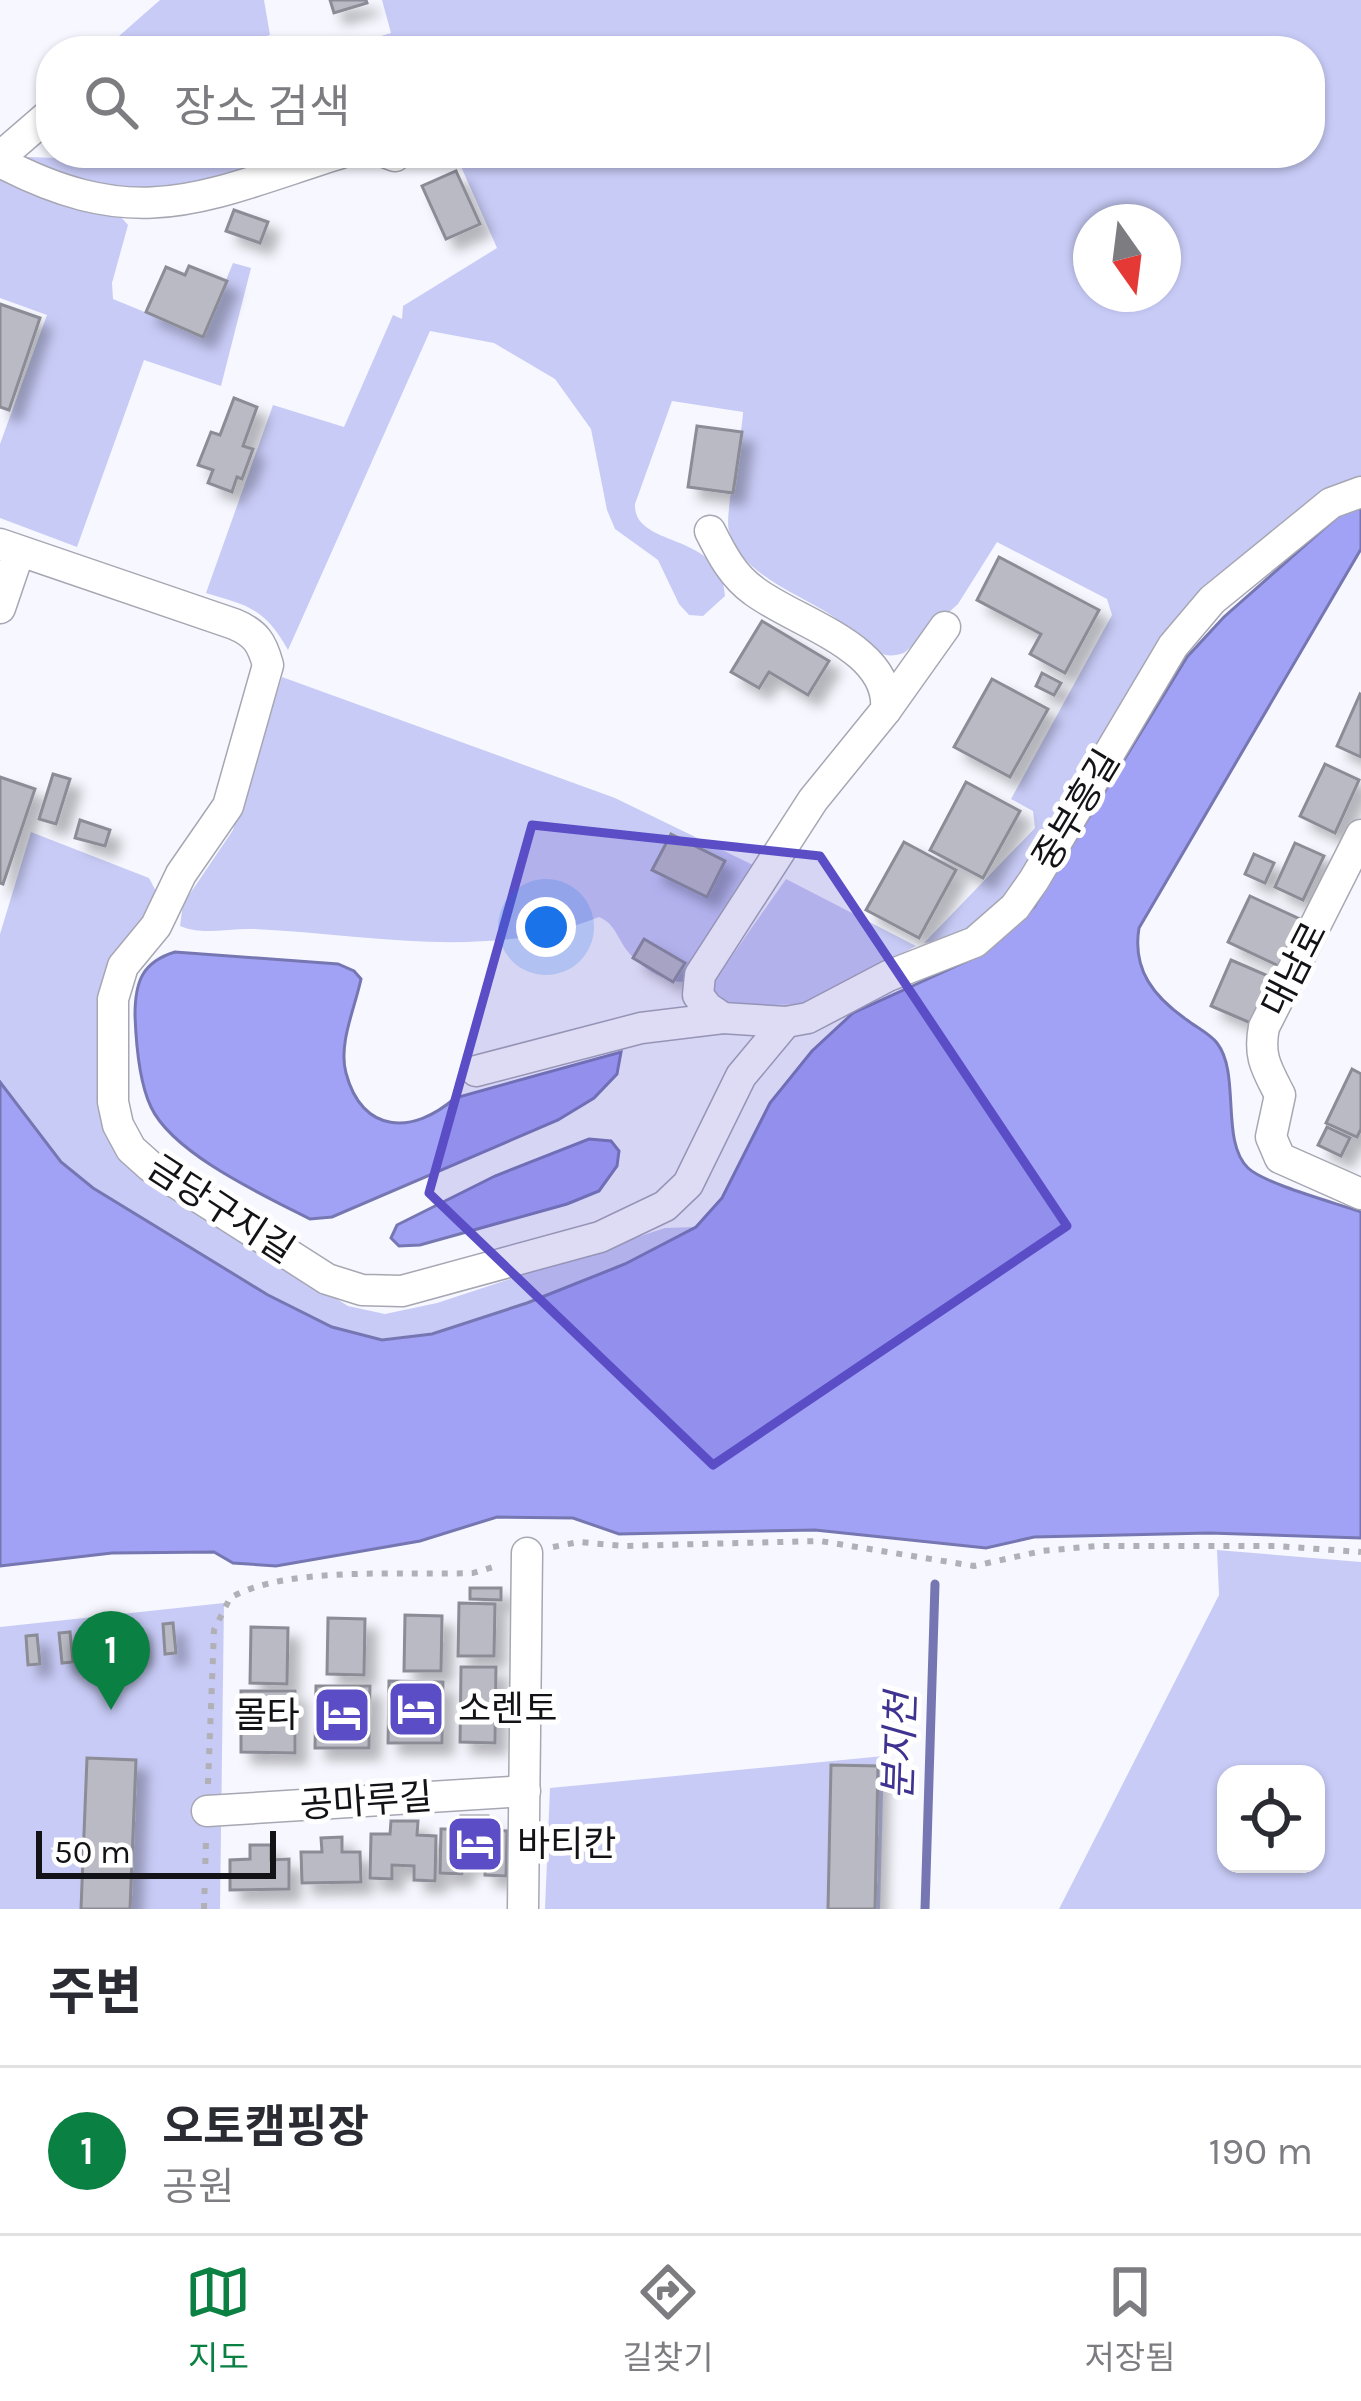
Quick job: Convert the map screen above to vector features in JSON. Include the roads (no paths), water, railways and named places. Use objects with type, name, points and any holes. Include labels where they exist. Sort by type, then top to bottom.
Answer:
[{"type":"street","points":[[36,127],[0,160],[90,197],[157,205],[212,195],[294,168]]},
{"type":"street","name":"중부흥길","points":[[476,1071],[641,1028],[723,1018],[786,1022],[808,1018],[888,976],[975,942],[1015,907],[1173,646],[1199,615],[1331,502],[1361,492]]},
{"type":"street","points":[[710,532],[725,561],[756,593],[852,649],[877,673],[887,692],[886,710]]},
{"type":"street","name":"금당구지길","points":[[0,608],[10,548],[234,624],[253,632],[262,645],[268,665],[228,806],[181,874],[156,926],[123,966],[113,999],[113,1102],[131,1149],[150,1166],[327,1279],[362,1290],[402,1292],[600,1237],[665,1207],[688,1184],[741,1076],[786,1022]]},
{"type":"street","points":[[723,1018],[698,995],[700,975],[788,835],[945,627]]},
{"type":"street","name":"대남로","points":[[1361,835],[1264,1027],[1260,1047],[1263,1066],[1280,1095],[1271,1137],[1280,1158],[1361,1194]]},
{"type":"street","points":[[523,1909],[527,1553]]},
{"type":"street","name":"공마루길","points":[[208,1811],[525,1791]]},
{"type":"water","points":[[1361,501],[1361,549],[1139,928],[1138,943],[1142,970],[1155,992],[1214,1040],[1224,1056],[1235,1141],[1248,1168],[1285,1187],[1361,1212],[1361,1538],[1209,1533],[1034,1537],[986,1548],[815,1530],[619,1534],[573,1518],[497,1517],[420,1541],[276,1566],[233,1563],[214,1552],[112,1553],[0,1566],[0,1082],[61,1162],[93,1188],[268,1295],[332,1327],[382,1340],[432,1334],[625,1264],[696,1227],[722,1198],[770,1103],[812,1051],[853,1013],[976,957],[1034,907],[1187,657],[1224,617],[1354,502]]},
{"type":"water","points":[[175,952],[338,964],[354,971],[361,979],[346,1038],[346,1073],[364,1108],[391,1122],[422,1118],[455,1098],[621,1052],[617,1074],[594,1098],[558,1120],[332,1217],[310,1219],[199,1157],[162,1124],[151,1107],[139,1062],[137,993],[148,968]]},
{"type":"water","points":[[589,1139],[611,1141],[619,1151],[617,1166],[599,1191],[420,1245],[399,1246],[391,1238],[397,1225],[495,1176]]},
{"type":"waterway","name":"분지천","points":[[925,1909],[935,1584]]},
{"type":"place","name":"소렌토","points":[[416,1709]]},
{"type":"place","name":"오토캠핑장","points":[[111,1710]]},
{"type":"place","name":"몰타","points":[[342,1715]]},
{"type":"place","name":"바티칸","points":[[475,1844]]}]
